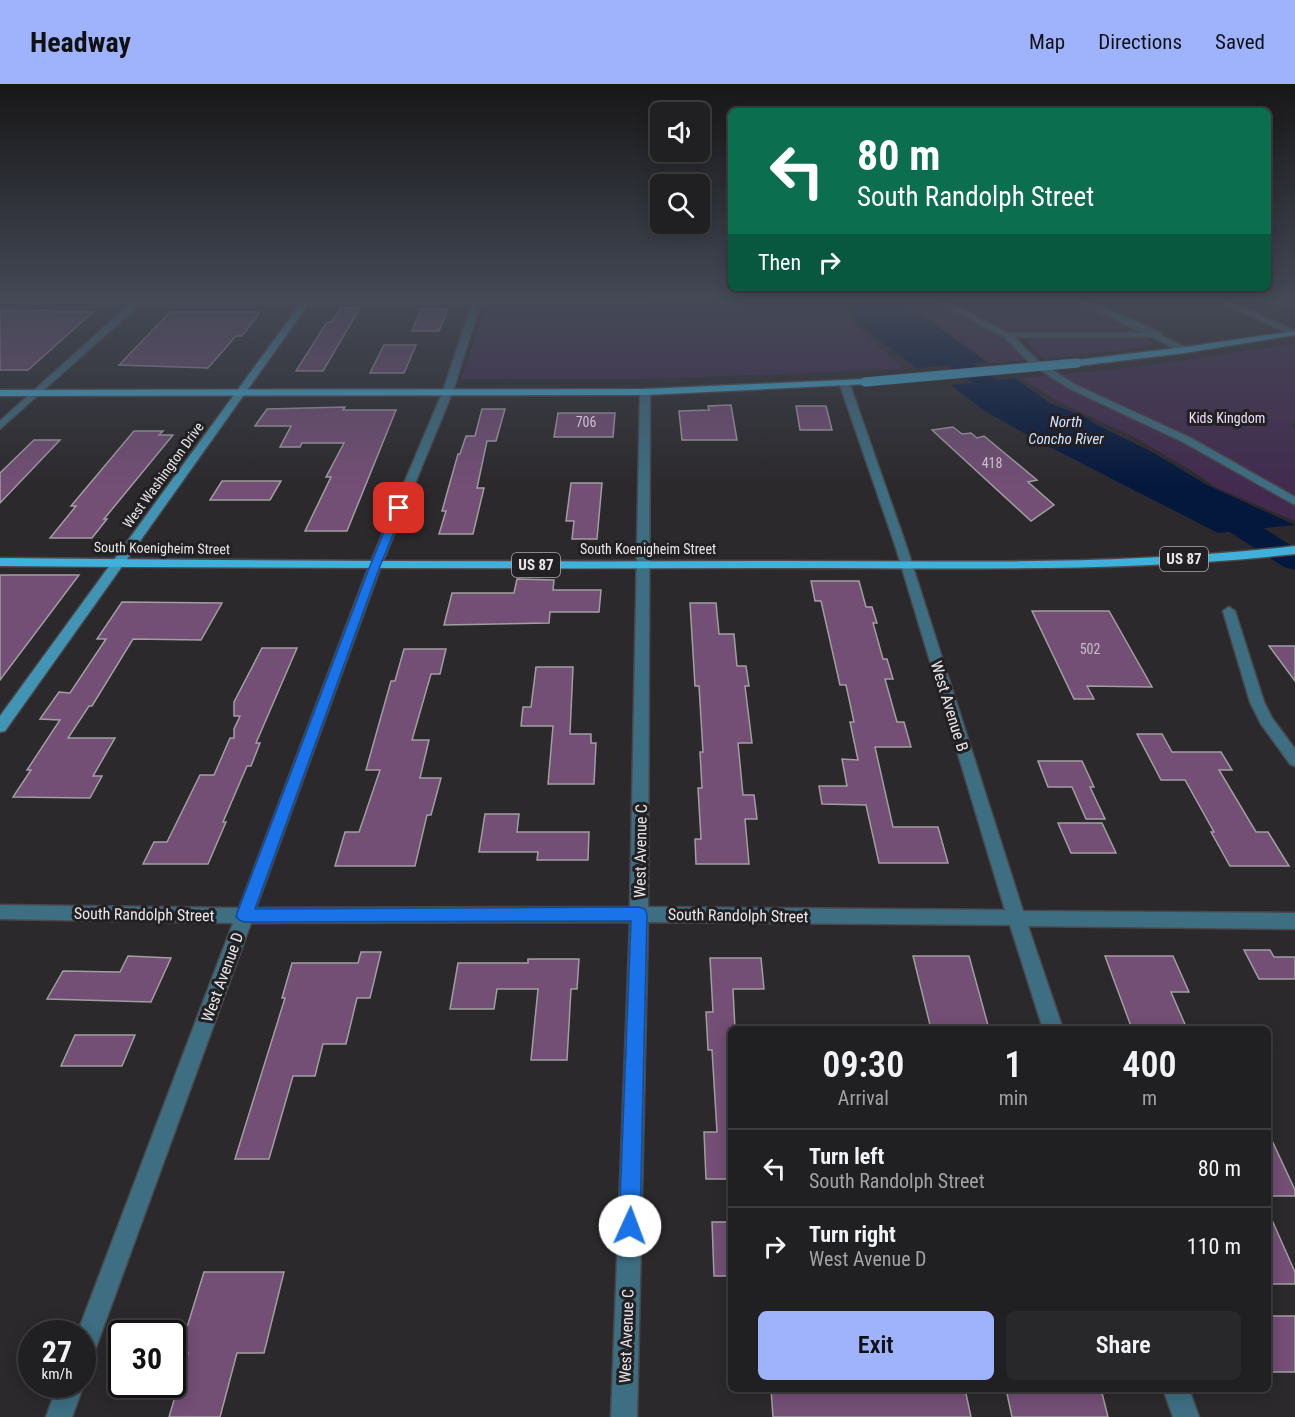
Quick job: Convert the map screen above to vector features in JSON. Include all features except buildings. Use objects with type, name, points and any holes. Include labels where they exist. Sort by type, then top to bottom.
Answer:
[{"type":"main road","points":[[0,393],[645,392],[845,385],[1092,361]]},
{"type":"main road","name":"South Koenigheim Street","points":[[0,562],[375,566],[1073,564],[1234,557],[1295,550]]},
{"type":"street","points":[[0,426],[71,361]]},
{"type":"street","name":"West Washington Drive","points":[[0,727],[263,361]]},
{"type":"street","name":"West Avenue D","points":[[94,1320],[375,566],[448,391],[457,361]]},
{"type":"street","points":[[1033,361],[1071,386],[1187,440],[1295,502]]},
{"type":"street","name":"West Avenue B","points":[[845,385],[906,563],[1015,918],[1052,1026]]},
{"type":"street","name":"West Avenue C","points":[[624,1417],[639,914],[645,392]]},
{"type":"street","points":[[1228,610],[1257,702],[1266,720],[1295,760]]},
{"type":"street","name":"South Randolph Street","points":[[0,912],[244,916],[639,914],[1295,921]]},
{"type":"street","points":[[1177,1392],[1186,1417]]},
{"type":"street","points":[[59,1417],[66,1398]]},
{"type":"green space","points":[[467,361],[895,361],[904,369],[646,379],[461,379]]},
{"type":"green space","name":"Kids Kingdom","points":[[1177,361],[1295,361],[1295,424],[1291,425],[1295,428],[1295,521],[1215,487],[1130,435],[1059,402],[1021,378]]},
{"type":"water","points":[[908,361],[987,362],[917,368]]},
{"type":"water","name":"North Concho River","points":[[1015,378],[1051,404],[1084,416],[1095,424],[1154,453],[1207,485],[1295,525],[1218,533],[1038,441],[985,411],[951,385]]},
{"type":"waterway","name":"North Concho River","points":[[955,361],[1026,409]]},
{"type":"waterway","name":"North Concho River","points":[[1204,503],[1295,561]]},
{"type":"route","points":[[399,508],[375,566],[244,916],[639,914],[630,1226]]}]
